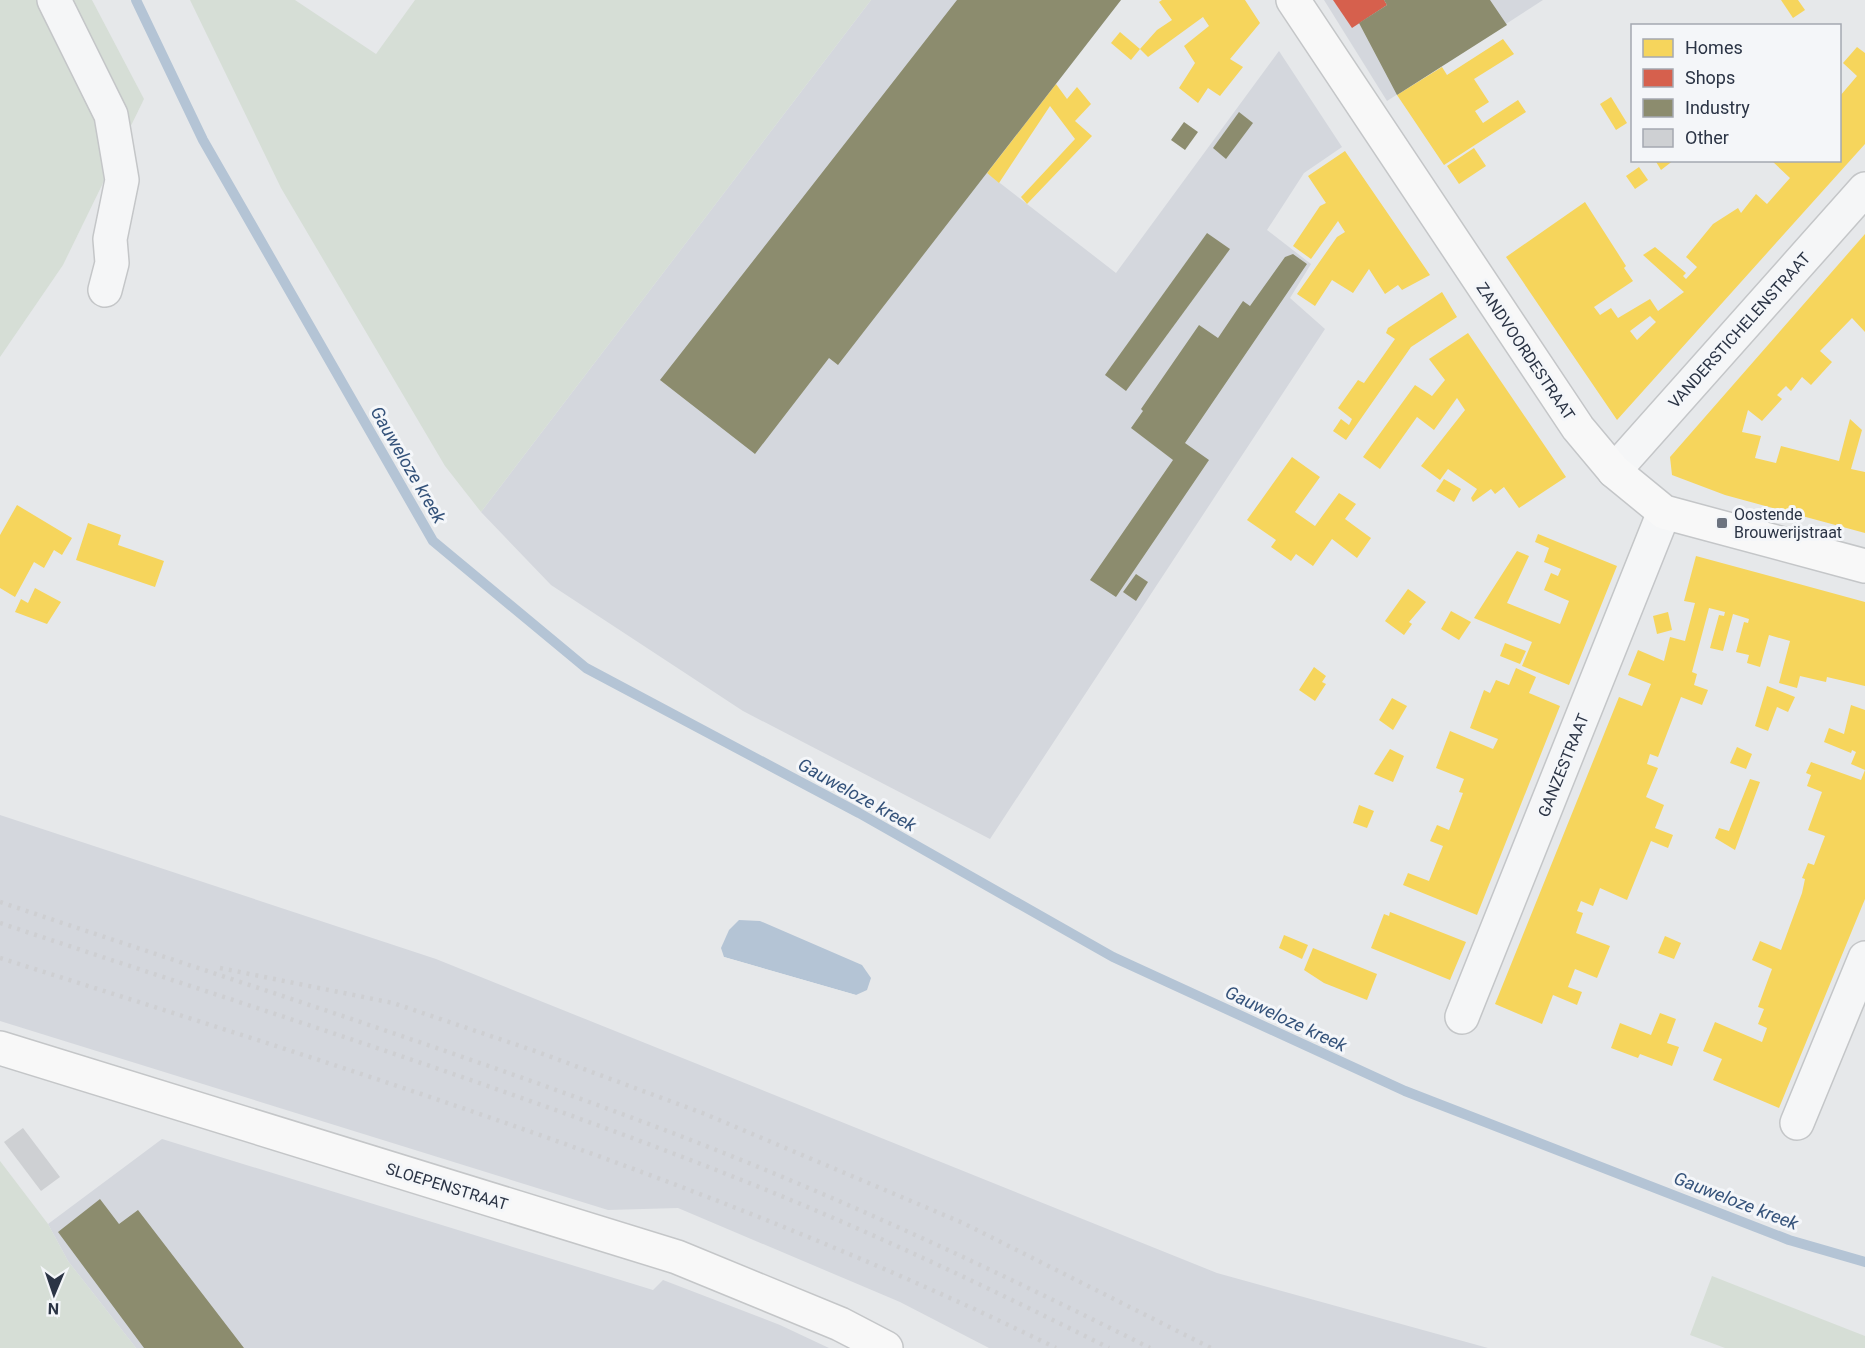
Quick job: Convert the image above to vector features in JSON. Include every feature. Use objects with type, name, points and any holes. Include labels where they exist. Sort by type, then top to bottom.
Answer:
[{"type":"street","points":[[54,0],[111,115],[122,180],[110,239],[112,263],[105,290]]},
{"type":"street","name":"ZANDVOORDESTRAAT","points":[[1293,0],[1578,428],[1614,471],[1664,512],[1865,566]]},
{"type":"street","name":"VANDERSTICHELENSTRAAT","points":[[1614,471],[1865,189]]},
{"type":"street","name":"GANZESTRAAT","points":[[1462,1017],[1664,512]]},
{"type":"street","points":[[1797,1123],[1864,961]]},
{"type":"street","name":"SLOEPENSTRAAT","points":[[0,1048],[677,1257],[840,1324],[886,1348]]},
{"type":"shaded area","points":[[0,0],[92,0],[144,99],[63,265],[0,357]]},
{"type":"shaded area","points":[[190,0],[295,0],[376,54],[415,0],[871,0],[481,512],[445,466],[281,188]]},
{"type":"shaded area","points":[[871,0],[1121,0],[987,173],[1116,273],[1279,51],[1342,147],[1304,173],[1267,230],[1311,264],[1290,298],[1325,329],[990,839],[743,711],[551,585],[481,512]]},
{"type":"shaded area","points":[[1324,0],[1543,0],[1387,101]]},
{"type":"shaded area","points":[[0,815],[436,959],[1217,1273],[1488,1348],[989,1348],[900,1302],[678,1208],[608,1210],[0,1021]]},
{"type":"shaded area","points":[[162,1139],[653,1290],[663,1280],[780,1325],[829,1348],[136,1348],[68,1261],[48,1224]]},
{"type":"shaded area","points":[[0,1161],[48,1224],[68,1261],[136,1348],[0,1348]]},
{"type":"shaded area","points":[[1712,1276],[1865,1336],[1865,1348],[1725,1348],[1690,1335]]},
{"type":"water","points":[[739,920],[760,921],[862,965],[871,978],[867,990],[856,995],[724,957],[721,948],[729,930]]},
{"type":"pier","points":[[724,957],[856,995],[855,998],[724,960]]},
{"type":"building: Homes","points":[[1162,0],[1245,0],[1260,23],[1230,59],[1243,67],[1220,96],[1208,88],[1198,103],[1179,88],[1195,63],[1184,46],[1209,26],[1203,17],[1148,57],[1140,49],[1157,30],[1172,20],[1159,2]]},
{"type":"building: Homes","points":[[1781,0],[1798,0],[1805,10],[1793,18]]},
{"type":"building: Homes","points":[[1120,32],[1140,49],[1131,60],[1111,43]]},
{"type":"building: Homes","points":[[1503,39],[1514,54],[1474,79],[1489,102],[1475,111],[1483,123],[1518,100],[1526,112],[1444,165],[1397,95],[1442,67],[1447,75]]},
{"type":"building: Homes","points":[[1857,47],[1865,53],[1865,144],[1617,420],[1506,257],[1585,202],[1626,266],[1624,268],[1633,281],[1594,307],[1600,315],[1611,308],[1618,318],[1650,299],[1658,311],[1684,292],[1643,255],[1655,247],[1686,273],[1683,276],[1686,279],[1697,267],[1686,257],[1713,224],[1738,208],[1741,213],[1756,194],[1767,204],[1790,178],[1773,162],[1841,162],[1841,95],[1857,76],[1843,63]],"holes":[[[1650,316],[1656,322],[1637,340],[1630,331]]]},
{"type":"building: Homes","points":[[1056,84],[1067,99],[1077,87],[1091,104],[1075,121],[1092,136],[1027,204],[1021,197],[1075,139],[1050,106],[999,183],[987,173]]},
{"type":"building: Homes","points":[[1611,97],[1627,123],[1616,130],[1600,104]]},
{"type":"building: Homes","points":[[1474,148],[1486,166],[1459,184],[1447,166]]},
{"type":"building: Homes","points":[[1345,151],[1430,275],[1402,290],[1398,285],[1385,294],[1369,269],[1353,293],[1332,280],[1315,306],[1297,294],[1337,237],[1345,232],[1338,221],[1311,259],[1293,246],[1320,206],[1326,203],[1308,176]]},
{"type":"building: Homes","points":[[1656,162],[1671,162],[1661,170]]},
{"type":"building: Homes","points":[[1639,167],[1648,180],[1635,189],[1626,176]]},
{"type":"building: Homes","points":[[1865,234],[1865,332],[1852,318],[1820,351],[1832,362],[1811,385],[1802,377],[1791,391],[1786,386],[1777,395],[1782,399],[1762,421],[1748,410],[1742,432],[1761,436],[1755,458],[1776,463],[1781,446],[1839,461],[1850,419],[1862,430],[1851,469],[1865,472],[1865,533],[1725,495],[1672,475],[1670,457]]},
{"type":"building: Homes","points":[[1442,292],[1457,317],[1411,347],[1346,440],[1333,431],[1341,419],[1349,425],[1352,419],[1338,408],[1358,380],[1364,383],[1395,339],[1386,333],[1388,328]]},
{"type":"building: Homes","points":[[1468,333],[1566,477],[1519,508],[1504,487],[1495,494],[1491,489],[1473,502],[1471,498],[1477,489],[1448,469],[1440,480],[1421,466],[1465,410],[1457,398],[1434,430],[1417,417],[1380,469],[1363,457],[1415,385],[1432,396],[1445,380],[1429,359]]},
{"type":"building: Homes","points":[[1292,457],[1320,477],[1295,512],[1315,526],[1339,493],[1356,504],[1345,519],[1371,538],[1357,558],[1332,539],[1313,566],[1296,554],[1291,561],[1271,547],[1276,540],[1247,520]]},
{"type":"building: Homes","points":[[1444,479],[1461,489],[1454,502],[1436,491]]},
{"type":"building: Homes","points":[[17,505],[72,538],[62,555],[54,550],[44,568],[34,562],[15,597],[0,588],[0,535]]},
{"type":"building: Homes","points":[[88,523],[121,535],[118,545],[164,561],[155,587],[76,560]]},
{"type":"building: Homes","points":[[1538,534],[1617,566],[1569,685],[1522,666],[1532,642],[1474,618],[1517,551],[1529,556],[1507,603],[1560,624],[1569,601],[1544,590],[1551,573],[1558,576],[1561,569],[1544,562],[1549,548],[1535,542]]},
{"type":"building: Homes","points":[[1696,556],[1865,602],[1865,686],[1827,677],[1826,682],[1800,676],[1797,688],[1779,683],[1790,641],[1769,635],[1760,667],[1747,663],[1749,655],[1736,652],[1744,622],[1748,623],[1749,619],[1733,614],[1723,651],[1710,648],[1719,615],[1724,616],[1725,612],[1709,608],[1692,672],[1697,674],[1694,685],[1708,690],[1702,705],[1681,697],[1658,757],[1650,754],[1647,764],[1658,768],[1646,797],[1664,805],[1655,828],[1673,835],[1668,848],[1651,841],[1627,900],[1600,888],[1593,906],[1581,901],[1577,911],[1583,913],[1576,933],[1610,946],[1597,978],[1575,969],[1568,987],[1582,992],[1577,1005],[1553,995],[1542,1024],[1495,1004],[1619,697],[1642,706],[1651,684],[1628,675],[1638,650],[1664,661],[1670,637],[1685,641],[1695,603],[1684,601]]},
{"type":"building: Homes","points":[[35,588],[61,602],[47,624],[15,612],[21,599],[28,603]]},
{"type":"building: Homes","points":[[1408,589],[1426,602],[1409,622],[1412,624],[1404,635],[1385,621]]},
{"type":"building: Homes","points":[[1451,611],[1471,622],[1459,640],[1441,629]]},
{"type":"building: Homes","points":[[1668,612],[1672,630],[1657,634],[1653,616]]},
{"type":"building: Homes","points":[[1505,643],[1526,651],[1520,664],[1500,656]]},
{"type":"building: Homes","points":[[1314,667],[1326,676],[1322,682],[1326,684],[1315,701],[1299,690]]},
{"type":"building: Homes","points":[[1516,668],[1536,677],[1529,693],[1560,706],[1477,915],[1403,885],[1408,873],[1429,881],[1443,846],[1430,841],[1437,825],[1449,830],[1463,793],[1459,792],[1464,779],[1436,768],[1450,731],[1493,749],[1498,739],[1470,728],[1484,690],[1490,693],[1496,680],[1509,685]]},
{"type":"building: Homes","points":[[1767,686],[1795,697],[1788,712],[1777,707],[1768,731],[1755,726]]},
{"type":"building: Homes","points":[[1392,698],[1407,706],[1393,730],[1379,720]]},
{"type":"building: Homes","points":[[1851,705],[1865,710],[1865,770],[1851,764],[1856,752],[1852,750],[1851,753],[1824,742],[1829,728],[1844,734]]},
{"type":"building: Homes","points":[[1737,747],[1752,754],[1746,769],[1730,763]]},
{"type":"building: Homes","points":[[1390,749],[1404,756],[1393,782],[1374,774]]},
{"type":"building: Homes","points":[[1811,762],[1861,780],[1865,770],[1865,899],[1779,1108],[1713,1080],[1722,1059],[1703,1051],[1715,1022],[1762,1042],[1767,1028],[1758,1024],[1764,1009],[1758,1007],[1772,969],[1752,960],[1760,941],[1781,950],[1802,893],[1805,879],[1802,878],[1808,863],[1814,865],[1825,836],[1808,830],[1822,792],[1807,786],[1811,775],[1806,773]]},
{"type":"building: Homes","points":[[1750,779],[1760,782],[1735,850],[1715,838],[1719,828],[1729,831]]},
{"type":"building: Homes","points":[[1359,805],[1374,811],[1367,828],[1353,823]]},
{"type":"building: Homes","points":[[1390,912],[1466,942],[1450,980],[1371,948],[1384,914],[1389,916]]},
{"type":"building: Homes","points":[[1284,935],[1308,945],[1302,959],[1279,948]]},
{"type":"building: Homes","points":[[1665,936],[1681,943],[1674,959],[1658,953]]},
{"type":"building: Homes","points":[[1313,948],[1377,974],[1367,1000],[1324,983],[1304,970]]},
{"type":"building: Homes","points":[[1660,1013],[1676,1019],[1667,1043],[1679,1047],[1672,1066],[1640,1054],[1638,1058],[1611,1048],[1620,1023],[1651,1035]]},
{"type":"building: Shops","points":[[1333,0],[1384,0],[1387,5],[1352,28]]},
{"type":"building: Industry","points":[[957,0],[1121,0],[838,365],[829,358],[755,454],[660,380]]},
{"type":"building: Industry","points":[[1384,0],[1490,0],[1507,25],[1397,95],[1359,23],[1387,5]]},
{"type":"building: Industry","points":[[1239,112],[1253,123],[1226,159],[1213,148]]},
{"type":"building: Industry","points":[[1184,122],[1198,132],[1185,150],[1171,140]]},
{"type":"building: Industry","points":[[1207,233],[1230,249],[1126,391],[1105,375]]},
{"type":"building: Industry","points":[[1293,254],[1307,264],[1185,443],[1209,460],[1116,597],[1090,580],[1173,460],[1131,428],[1143,411],[1141,409],[1199,325],[1218,338],[1243,301],[1250,306],[1285,257]]},
{"type":"building: Industry","points":[[1136,574],[1148,582],[1136,601],[1123,592]]},
{"type":"building: Industry","points":[[100,1199],[119,1224],[138,1210],[244,1348],[144,1348],[58,1232]]},
{"type":"building: Other","points":[[23,1128],[60,1177],[41,1191],[4,1142]]},
{"type":"waterway","name":"Gauweloze kreek","points":[[136,0],[203,140],[433,541],[586,668],[859,813],[1113,957],[1405,1091],[1789,1240],[1865,1262]]},
{"type":"railway","points":[[0,902],[486,1065],[646,1123],[774,1173],[901,1228],[1150,1348]]},
{"type":"railway","points":[[0,923],[368,1045],[643,1142],[782,1196],[876,1237],[1109,1348]]},
{"type":"railway","points":[[0,958],[268,1043],[536,1134],[668,1182],[799,1233],[929,1289],[1056,1348]]},
{"type":"railway","points":[[220,968],[393,1003],[535,1051],[705,1114],[963,1223],[1211,1348]]},
{"type":"place","name":"Oostende Brouwerijstraat","points":[[1722,523]]}]
